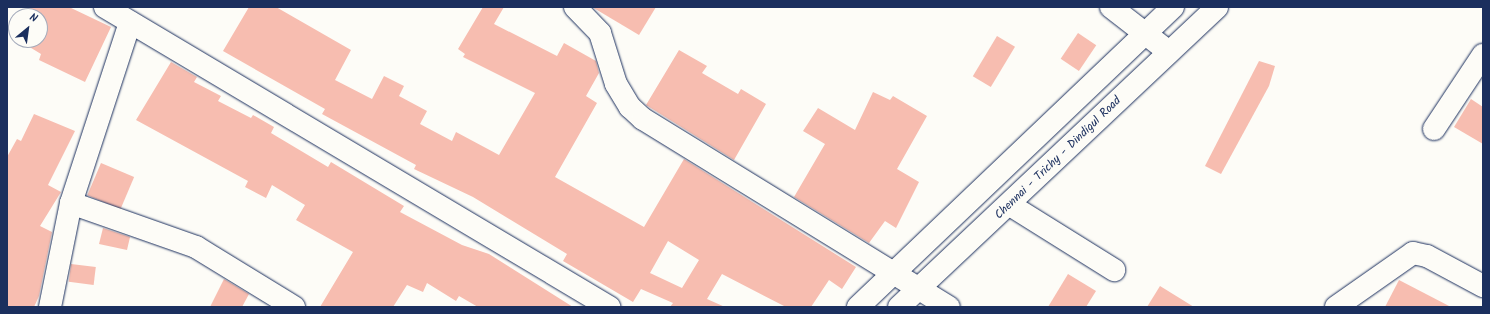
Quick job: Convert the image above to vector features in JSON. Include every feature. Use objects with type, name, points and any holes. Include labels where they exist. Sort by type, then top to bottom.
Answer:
[{"type":"main road","points":[[105,7],[609,307]]},
{"type":"main road","points":[[575,7],[600,33],[616,84],[630,107],[643,119],[949,307]]},
{"type":"main road","points":[[1111,7],[1169,52]]},
{"type":"main road","points":[[858,307],[1172,7]]},
{"type":"main road","name":"Chennai - Trichy - Dindigul Road","points":[[898,307],[1010,205],[1217,7]]},
{"type":"main road","points":[[50,307],[71,203],[130,22]]},
{"type":"main road","points":[[1434,129],[1483,55]]},
{"type":"main road","points":[[71,203],[196,247],[294,307]]},
{"type":"main road","points":[[1010,205],[1114,270]]},
{"type":"main road","points":[[1336,307],[1413,253],[1427,256],[1483,286]]},
{"type":"building","points":[[69,7],[111,27],[85,82],[39,60],[41,54],[31,48],[48,48],[48,8],[28,8]]},
{"type":"building","points":[[249,7],[276,7],[351,50],[335,80],[372,99],[384,76],[404,86],[399,96],[427,111],[420,124],[452,141],[456,132],[499,155],[535,93],[463,57],[465,54],[458,49],[483,7],[504,7],[494,24],[557,56],[564,43],[596,61],[599,73],[586,96],[597,103],[555,177],[644,227],[684,159],[856,267],[842,289],[829,280],[811,307],[786,307],[722,274],[707,299],[725,307],[670,307],[673,303],[641,289],[633,302],[563,261],[567,254],[473,197],[414,169],[416,165],[322,114],[325,109],[223,51]],"holes":[[[668,241],[699,260],[682,288],[650,273]]]},
{"type":"building","points":[[592,7],[656,7],[639,35]]},
{"type":"building","points":[[1078,33],[1096,45],[1079,71],[1061,59]]},
{"type":"building","points":[[997,36],[1015,47],[991,87],[973,76]]},
{"type":"building","points":[[679,50],[707,66],[702,73],[738,94],[741,89],[766,104],[734,160],[646,105]]},
{"type":"building","points":[[1259,61],[1275,66],[1269,86],[1221,174],[1205,166]]},
{"type":"building","points":[[171,62],[197,77],[194,82],[221,96],[218,101],[251,118],[253,115],[274,127],[271,133],[328,167],[331,162],[404,206],[400,212],[462,245],[489,254],[573,307],[478,307],[459,296],[456,301],[427,283],[423,292],[407,285],[393,307],[320,307],[353,252],[296,220],[305,205],[272,185],[266,198],[245,187],[248,181],[136,120]]},
{"type":"building","points":[[873,92],[890,100],[893,96],[927,116],[897,169],[919,182],[896,228],[885,221],[869,243],[794,197],[825,144],[803,131],[818,108],[855,130]]},
{"type":"building","points":[[1471,99],[1483,107],[1483,144],[1454,127]]},
{"type":"building","points":[[34,114],[75,131],[48,185],[61,192],[40,226],[52,232],[39,296],[34,307],[7,307],[7,157],[17,139],[21,141]]},
{"type":"building","points":[[101,163],[134,177],[120,209],[87,195]]},
{"type":"building","points":[[103,228],[130,237],[127,250],[99,244]]},
{"type":"building","points":[[71,264],[96,267],[94,285],[69,282]]},
{"type":"building","points":[[1068,274],[1096,291],[1086,307],[1048,307]]},
{"type":"building","points":[[224,279],[249,294],[242,307],[210,307]]},
{"type":"building","points":[[1399,280],[1451,307],[1385,307]]},
{"type":"building","points":[[1160,286],[1194,307],[1147,307]]}]
